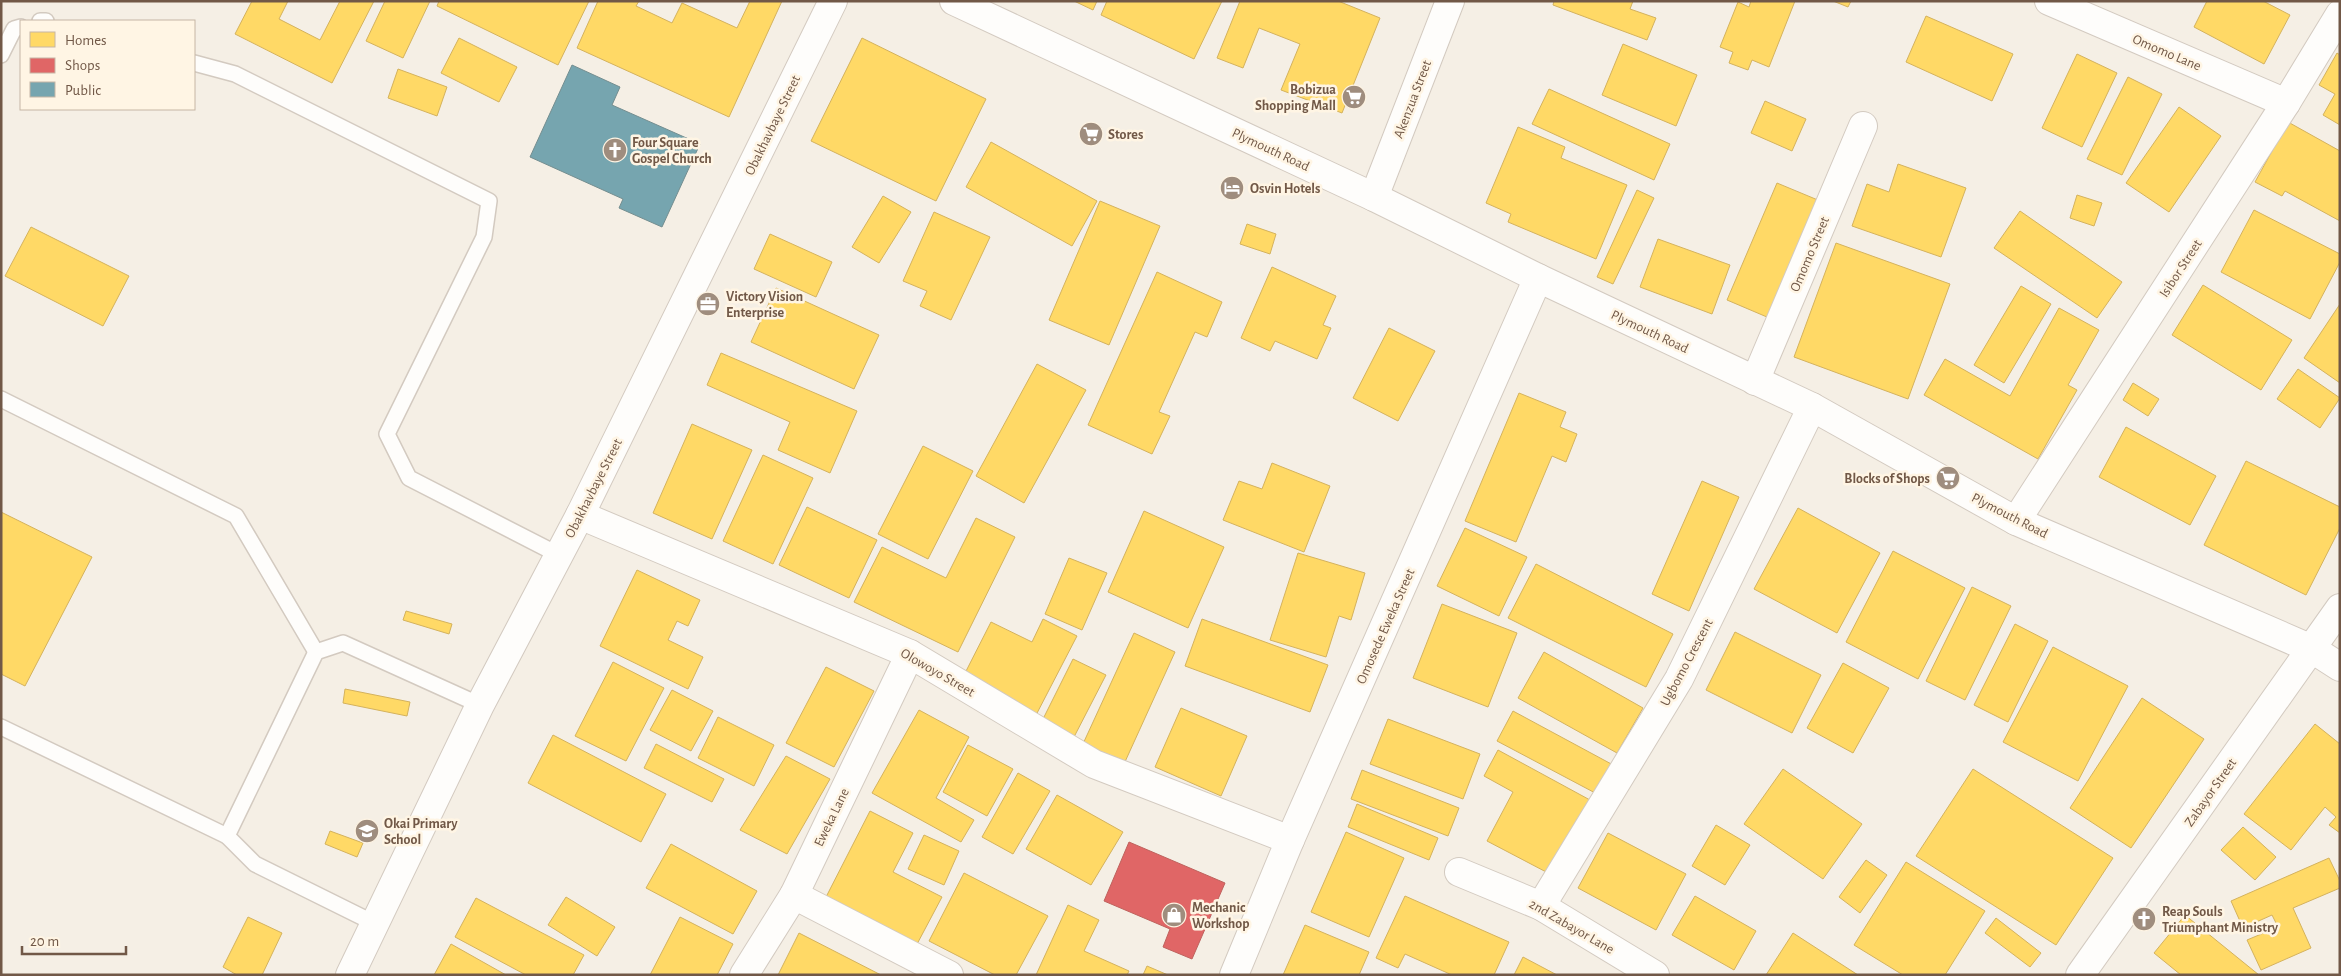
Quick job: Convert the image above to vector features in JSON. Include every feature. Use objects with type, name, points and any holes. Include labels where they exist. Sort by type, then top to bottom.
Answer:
[{"type":"street","name":"Obakhavbaye Street","points":[[350,975],[480,704],[580,515],[833,1]]},
{"type":"street","name":"Plymouth Road","points":[[954,1],[1374,197],[1538,278],[1812,407],[2016,521],[2312,648],[2340,667]]},
{"type":"street","name":"Akenzua Street","points":[[1374,197],[1450,1]]},
{"type":"street","name":"Omomo Lane","points":[[2049,1],[2286,103]]},
{"type":"street","name":"Isibor Street","points":[[2016,521],[2286,103],[2340,14]]},
{"type":"street","name":"Omomo Street","points":[[1756,380],[1863,126]]},
{"type":"street","name":"Omosede Eweka Street","points":[[1234,975],[1290,840],[1538,278]]},
{"type":"street","name":"Ugbomo Crescent","points":[[1541,906],[1680,680],[1812,407]]},
{"type":"street","name":"Olowoyo Street","points":[[580,515],[910,654],[1094,764],[1290,840]]},
{"type":"street","name":"Zabayor Street","points":[[2080,975],[2340,608]]},
{"type":"street","name":"Eweka Lane","points":[[744,975],[794,895],[910,654]]},
{"type":"street","name":"2nd Zabayor Lane","points":[[1459,872],[1541,906],[1654,975]]},
{"type":"street","points":[[794,895],[949,975]]},
{"type":"lane","points":[[1,55],[14,29],[20,27]]},
{"type":"lane","points":[[195,62],[235,74],[488,201],[484,237],[387,434],[409,478],[559,555]]},
{"type":"lane","points":[[1,400],[236,516],[316,652]]},
{"type":"lane","points":[[227,836],[316,652],[343,644],[480,704]]},
{"type":"lane","points":[[1,727],[227,836],[256,864],[374,923]]},
{"type":"building: Homes","points":[[252,1],[288,1],[279,19],[320,40],[340,1],[374,1],[332,83],[235,34]]},
{"type":"building: Homes","points":[[385,1],[430,1],[403,58],[366,41]]},
{"type":"building: Homes","points":[[439,1],[589,1],[558,65],[437,6]]},
{"type":"building: Homes","points":[[598,1],[639,1],[636,6],[672,23],[682,3],[737,28],[750,1],[782,1],[729,117],[577,48]]},
{"type":"building: Homes","points":[[1074,1],[1097,1],[1093,10]]},
{"type":"building: Homes","points":[[1107,1],[1222,1],[1194,59],[1101,15]]},
{"type":"building: Homes","points":[[1240,1],[1338,1],[1380,18],[1342,113],[1281,90],[1300,44],[1259,28],[1243,68],[1217,58]]},
{"type":"building: Homes","points":[[1554,1],[1633,1],[1630,9],[1656,18],[1647,40],[1553,5]]},
{"type":"building: Homes","points":[[1751,1],[1795,1],[1769,67],[1752,60],[1748,70],[1729,63],[1733,52],[1720,47],[1738,2],[1749,7]]},
{"type":"building: Homes","points":[[1833,1],[1851,1],[1848,7]]},
{"type":"building: Homes","points":[[2207,1],[2263,1],[2290,15],[2264,64],[2194,27]]},
{"type":"building: Homes","points":[[1926,16],[2013,54],[1992,101],[1906,62]]},
{"type":"building: Homes","points":[[459,38],[517,67],[499,102],[441,73]]},
{"type":"building: Homes","points":[[862,38],[986,99],[936,201],[811,141]]},
{"type":"building: Homes","points":[[1623,44],[1697,75],[1676,126],[1602,95]]},
{"type":"building: Homes","points":[[2337,53],[2340,55],[2340,125],[2323,115],[2335,94],[2319,85]]},
{"type":"building: Homes","points":[[2077,54],[2117,73],[2082,147],[2042,128]]},
{"type":"building: Homes","points":[[398,69],[447,87],[437,116],[388,98]]},
{"type":"building: Homes","points":[[2128,77],[2162,94],[2122,175],[2087,159]]},
{"type":"building: Homes","points":[[1549,89],[1670,144],[1654,180],[1532,124]]},
{"type":"building: Homes","points":[[1765,101],[1806,119],[1792,151],[1751,133]]},
{"type":"building: Homes","points":[[2179,107],[2221,136],[2169,212],[2126,183]]},
{"type":"building: Homes","points":[[2288,122],[2340,151],[2340,221],[2285,191],[2282,196],[2255,182]]},
{"type":"building: Homes","points":[[1518,127],[1565,147],[1561,158],[1627,185],[1596,259],[1508,222],[1511,214],[1486,203]]},
{"type":"building: Homes","points":[[991,142],[1097,201],[1072,246],[966,187]]},
{"type":"building: Homes","points":[[1898,164],[1966,188],[1941,257],[1852,226],[1867,184],[1889,192]]},
{"type":"building: Homes","points":[[1777,183],[1825,203],[1774,320],[1727,300]]},
{"type":"building: Homes","points":[[1637,190],[1654,198],[1613,284],[1597,277]]},
{"type":"building: Homes","points":[[2077,195],[2102,203],[2094,226],[2070,218]]},
{"type":"building: Homes","points":[[883,196],[911,212],[879,263],[852,247]]},
{"type":"building: Homes","points":[[1100,201],[1160,226],[1109,345],[1049,320]]},
{"type":"building: Homes","points":[[2254,210],[2340,254],[2340,262],[2310,319],[2221,272]]},
{"type":"building: Homes","points":[[2020,211],[2122,282],[2097,318],[1994,248]]},
{"type":"building: Homes","points":[[934,212],[990,237],[951,320],[920,306],[927,291],[903,281]]},
{"type":"building: Homes","points":[[1247,224],[1276,234],[1270,254],[1240,244]]},
{"type":"building: Homes","points":[[31,227],[129,276],[103,326],[5,276]]},
{"type":"building: Homes","points":[[770,234],[832,262],[816,297],[754,269]]},
{"type":"building: Homes","points":[[1658,239],[1730,265],[1712,314],[1640,287]]},
{"type":"building: Homes","points":[[1836,243],[1950,284],[1908,399],[1794,357]]},
{"type":"building: Homes","points":[[1272,267],[1336,296],[1323,325],[1331,328],[1317,359],[1275,341],[1270,351],[1241,338]]},
{"type":"building: Homes","points":[[1157,272],[1222,302],[1207,337],[1195,332],[1159,412],[1170,416],[1152,454],[1088,425]]},
{"type":"building: Homes","points":[[2203,285],[2292,340],[2261,390],[2172,335]]},
{"type":"building: Homes","points":[[2021,286],[2051,304],[2004,383],[1974,365]]},
{"type":"building: Homes","points":[[776,288],[879,335],[854,389],[751,342]]},
{"type":"building: Homes","points":[[2340,304],[2340,383],[2304,358]]},
{"type":"building: Homes","points":[[2059,308],[2099,330],[2068,385],[2077,390],[2038,459],[1924,395],[1945,359],[2010,396]]},
{"type":"building: Homes","points":[[1389,328],[1435,351],[1398,421],[1353,398]]},
{"type":"building: Homes","points":[[721,353],[857,411],[830,473],[778,450],[790,422],[707,385]]},
{"type":"building: Homes","points":[[1037,364],[1086,390],[1024,503],[976,476]]},
{"type":"building: Homes","points":[[2298,369],[2340,398],[2320,428],[2277,399]]},
{"type":"building: Homes","points":[[2133,383],[2159,399],[2148,416],[2123,400]]},
{"type":"building: Homes","points":[[1519,393],[1566,412],[1560,427],[1577,434],[1566,462],[1552,456],[1516,542],[1465,521]]},
{"type":"building: Homes","points":[[692,424],[752,450],[712,539],[653,513]]},
{"type":"building: Homes","points":[[2126,427],[2216,476],[2190,525],[2099,477]]},
{"type":"building: Homes","points":[[923,446],[973,471],[928,559],[878,534]]},
{"type":"building: Homes","points":[[763,455],[813,478],[773,564],[723,541]]},
{"type":"building: Homes","points":[[2246,461],[2340,507],[2340,528],[2306,595],[2204,545]]},
{"type":"building: Homes","points":[[1272,463],[1330,486],[1304,552],[1223,520],[1239,481],[1262,489]]},
{"type":"building: Homes","points":[[1702,481],[1739,497],[1689,611],[1652,594]]},
{"type":"building: Homes","points":[[807,507],[877,540],[849,598],[779,565]]},
{"type":"building: Homes","points":[[1798,508],[1880,553],[1837,633],[1754,589]]},
{"type":"building: Homes","points":[[1144,511],[1224,547],[1188,628],[1108,592]]},
{"type":"building: Homes","points":[[1,512],[92,557],[25,686],[1,674]]},
{"type":"building: Homes","points":[[976,518],[1015,537],[958,652],[854,602],[882,547],[946,578]]},
{"type":"building: Homes","points":[[1465,528],[1527,557],[1499,616],[1437,586]]},
{"type":"building: Homes","points":[[1893,551],[1965,588],[1918,679],[1846,642]]},
{"type":"building: Homes","points":[[1298,553],[1365,573],[1351,620],[1339,616],[1326,657],[1270,640]]},
{"type":"building: Homes","points":[[1069,558],[1107,573],[1082,630],[1045,614]]},
{"type":"building: Homes","points":[[1536,564],[1673,634],[1646,687],[1508,618]]},
{"type":"building: Homes","points":[[637,570],[700,600],[688,626],[677,621],[668,640],[703,657],[688,689],[600,646]]},
{"type":"building: Homes","points":[[1972,587],[2011,606],[1965,700],[1926,681]]},
{"type":"building: Homes","points":[[1442,604],[1517,633],[1488,707],[1413,678]]},
{"type":"building: Homes","points":[[406,611],[452,624],[449,634],[403,620]]},
{"type":"building: Homes","points":[[1043,619],[1077,636],[1035,717],[962,679],[991,622],[1032,642]]},
{"type":"building: Homes","points":[[1202,619],[1328,665],[1310,712],[1185,666]]},
{"type":"building: Homes","points":[[2015,624],[2048,641],[2008,722],[1974,705]]},
{"type":"building: Homes","points":[[1735,632],[1821,675],[1792,733],[1706,690]]},
{"type":"building: Homes","points":[[1134,633],[1175,652],[1124,764],[1082,746]]},
{"type":"building: Homes","points":[[2053,647],[2128,686],[2078,781],[2003,742]]},
{"type":"building: Homes","points":[[1544,652],[1643,708],[1617,753],[1518,698]]},
{"type":"building: Homes","points":[[1073,659],[1106,675],[1074,737],[1042,721]]},
{"type":"building: Homes","points":[[613,662],[664,688],[626,761],[575,736]]},
{"type":"building: Homes","points":[[1843,663],[1889,688],[1853,753],[1807,728]]},
{"type":"building: Homes","points":[[826,667],[874,691],[834,767],[786,743]]},
{"type":"building: Homes","points":[[345,689],[410,702],[407,716],[343,703]]},
{"type":"building: Homes","points":[[672,690],[713,711],[691,751],[650,730]]},
{"type":"building: Homes","points":[[2142,698],[2204,739],[2131,848],[2070,808]]},
{"type":"building: Homes","points":[[1181,708],[1247,736],[1221,796],[1155,767]]},
{"type":"building: Homes","points":[[919,710],[969,737],[936,798],[974,820],[961,842],[872,793]]},
{"type":"building: Homes","points":[[1513,711],[1615,766],[1599,795],[1497,741]]},
{"type":"building: Homes","points":[[718,717],[774,745],[754,786],[698,758]]},
{"type":"building: Homes","points":[[1388,719],[1480,754],[1463,799],[1370,764]]},
{"type":"building: Homes","points":[[2315,724],[2340,744],[2340,833],[2329,825],[2336,817],[2325,807],[2291,850],[2244,814]]},
{"type":"building: Homes","points":[[553,735],[666,794],[641,842],[528,783]]},
{"type":"building: Homes","points":[[656,744],[724,779],[712,802],[644,768]]},
{"type":"building: Homes","points":[[968,745],[1013,769],[987,816],[943,792]]},
{"type":"building: Homes","points":[[1498,750],[1590,800],[1550,874],[1487,841],[1513,792],[1484,776]]},
{"type":"building: Homes","points":[[786,756],[830,779],[787,854],[740,830]]},
{"type":"building: Homes","points":[[1783,769],[1862,824],[1823,879],[1744,824]]},
{"type":"building: Homes","points":[[1973,769],[2113,858],[2056,945],[1916,856]]},
{"type":"building: Homes","points":[[1362,770],[1459,808],[1448,836],[1351,799]]},
{"type":"building: Homes","points":[[1018,773],[1050,791],[1013,854],[982,837]]},
{"type":"building: Homes","points":[[1057,795],[1123,832],[1091,885],[1026,849]]},
{"type":"building: Homes","points":[[1357,804],[1438,838],[1429,860],[1348,827]]},
{"type":"building: Homes","points":[[870,811],[913,833],[893,872],[942,897],[916,946],[825,899]]},
{"type":"building: Homes","points":[[1716,825],[1750,845],[1725,885],[1692,866]]},
{"type":"building: Homes","points":[[2243,827],[2276,857],[2255,880],[2221,850]]},
{"type":"building: Homes","points":[[330,831],[363,843],[357,857],[325,844]]},
{"type":"building: Homes","points":[[1346,832],[1404,858],[1369,937],[1311,912]]},
{"type":"building: Homes","points":[[1608,833],[1686,874],[1656,930],[1578,888]]},
{"type":"building: Homes","points":[[924,835],[959,851],[944,885],[908,869]]},
{"type":"building: Homes","points":[[671,844],[757,891],[733,934],[646,888]]},
{"type":"building: Homes","points":[[2329,858],[2340,881],[2340,888],[2293,908],[2311,948],[2261,970],[2247,940],[2278,927],[2272,915],[2243,928],[2231,901]]},
{"type":"building: Homes","points":[[1866,860],[1887,875],[1860,913],[1839,897]]},
{"type":"building: Homes","points":[[1906,862],[1985,911],[1945,975],[1903,975],[1854,945]]},
{"type":"building: Homes","points":[[964,873],[1048,916],[1016,975],[995,975],[929,941]]},
{"type":"building: Homes","points":[[1405,896],[1509,942],[1494,975],[1452,975],[1405,954],[1398,968],[1376,958]]},
{"type":"building: Homes","points":[[1695,896],[1756,931],[1734,970],[1672,935]]},
{"type":"building: Homes","points":[[566,897],[615,927],[597,956],[548,925]]},
{"type":"building: Homes","points":[[476,898],[584,955],[573,975],[526,975],[455,937]]},
{"type":"building: Homes","points":[[1068,905],[1099,920],[1084,951],[1129,971],[1127,975],[1036,975]]},
{"type":"building: Homes","points":[[2185,915],[2259,975],[2181,975],[2154,953]]},
{"type":"building: Homes","points":[[248,917],[282,933],[262,975],[237,975],[223,967]]},
{"type":"building: Homes","points":[[680,917],[733,944],[717,975],[650,975]]},
{"type":"building: Homes","points":[[1996,918],[2041,953],[2030,967],[1985,933]]},
{"type":"building: Homes","points":[[1305,925],[1369,952],[1359,975],[1283,975]]},
{"type":"building: Homes","points":[[799,933],[881,975],[778,975]]},
{"type":"building: Homes","points":[[1793,933],[1858,975],[1766,975]]},
{"type":"building: Homes","points":[[451,944],[506,975],[434,975]]},
{"type":"building: Homes","points":[[1523,957],[1557,975],[1514,975]]},
{"type":"building: Homes","points":[[1147,966],[1168,975],[1143,975]]},
{"type":"building: Shops","name":"Mechanic Workshop","points":[[1129,842],[1225,883],[1192,959],[1163,947],[1170,929],[1104,901]]},
{"type":"building: Public","name":"Four Square Gospel Church","points":[[572,65],[620,87],[612,105],[700,144],[662,227],[619,208],[623,199],[530,157]]},
{"type":"place","name":"Bobizua Shopping Mall","points":[[1354,97]]},
{"type":"place","name":"Stores","points":[[1091,134]]},
{"type":"place","name":"Four Square Gospel Church","points":[[615,150]]},
{"type":"place","name":"Osvin Hotels","points":[[1232,188]]},
{"type":"place","name":"Victory Vision Enterprise","points":[[708,304]]},
{"type":"place","name":"Blocks of Shops","points":[[1948,478]]},
{"type":"place","name":"Okai Primary School","points":[[367,831]]},
{"type":"place","name":"Mechanic Workshop","points":[[1174,915]]},
{"type":"place","name":"Reap Souls Triumphant Ministry","points":[[2144,919]]}]
